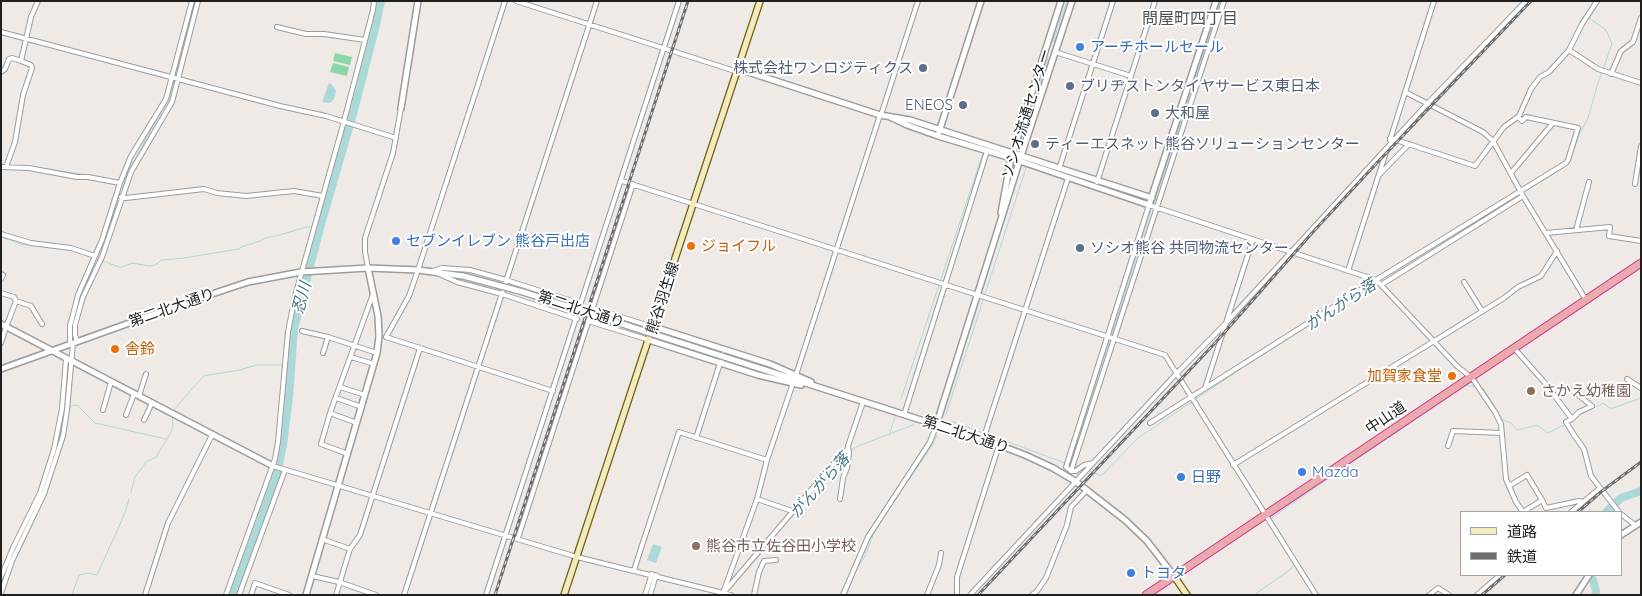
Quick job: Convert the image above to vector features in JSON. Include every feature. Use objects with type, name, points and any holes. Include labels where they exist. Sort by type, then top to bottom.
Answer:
[{"type":"highway","name":"中山道","points":[[1146,595],[1641,264]]},
{"type":"main road","name":"熊谷羽生線","points":[[564,595],[760,1]]},
{"type":"main road","points":[[1174,576],[1187,595]]},
{"type":"street","points":[[21,61],[38,1]]},
{"type":"street","points":[[1,593],[12,561],[42,493],[63,436],[75,326],[95,258],[131,156],[162,106],[172,77],[192,1]]},
{"type":"street","points":[[73,342],[70,326],[74,308],[91,272],[102,257],[131,172],[172,102],[198,1]]},
{"type":"street","points":[[226,595],[273,466],[278,442],[288,332],[315,224],[346,122],[374,1]]},
{"type":"street","points":[[306,595],[377,353],[379,336],[377,312],[365,252],[365,238],[396,138],[418,1]]},
{"type":"street","points":[[386,337],[409,296],[505,1]]},
{"type":"street","points":[[516,1],[664,49],[881,115],[910,120],[987,151],[1012,156]]},
{"type":"street","points":[[404,595],[597,1]]},
{"type":"street","points":[[486,595],[679,1]]},
{"type":"street","points":[[796,375],[918,1]]},
{"type":"street","points":[[939,133],[981,1]]},
{"type":"street","name":"ソシオ流通センター","points":[[999,228],[1007,175],[1012,156],[1061,1]]},
{"type":"street","points":[[843,595],[868,537],[930,442],[979,296],[1020,159],[1072,1]]},
{"type":"street","points":[[1059,169],[1114,1]]},
{"type":"street","points":[[1097,184],[1155,1]]},
{"type":"street","points":[[1093,463],[1084,465],[1076,471],[1066,467],[1216,1]]},
{"type":"street","points":[[1072,471],[1224,1]]},
{"type":"street","points":[[1348,271],[1387,148],[1392,139],[1434,1]]},
{"type":"street","points":[[1392,139],[1526,1]]},
{"type":"street","points":[[1392,139],[1475,166],[1504,127],[1518,117],[1531,89],[1540,77],[1549,72],[1569,50],[1582,24],[1597,1]]},
{"type":"street","points":[[1612,74],[1621,50],[1633,42],[1641,18]]},
{"type":"street","points":[[277,26],[306,34],[324,34],[365,40]]},
{"type":"street","points":[[1,32],[346,122],[396,138]]},
{"type":"street","points":[[1569,50],[1598,69],[1641,82]]},
{"type":"street","points":[[1055,52],[1131,76]]},
{"type":"street","points":[[1,72],[9,59],[12,58],[31,65],[32,68],[24,95],[15,142],[3,167],[30,168],[120,183]]},
{"type":"street","points":[[1405,92],[1483,132],[1493,141],[1586,300]]},
{"type":"street","points":[[1150,423],[1566,163],[1578,128],[1526,117],[1522,121],[1518,117]]},
{"type":"street","points":[[1510,173],[1553,123]]},
{"type":"street","points":[[939,133],[1012,156],[1068,178],[1152,198]]},
{"type":"street","points":[[1378,176],[1409,144]]},
{"type":"street","points":[[1635,184],[1641,146]]},
{"type":"street","points":[[970,595],[1075,481],[1225,324],[1387,148]]},
{"type":"street","points":[[904,415],[943,284],[987,151]]},
{"type":"street","points":[[1020,159],[1059,169],[1157,208],[1376,280],[1457,366],[1472,378],[1495,412],[1501,424],[1506,479],[1516,502],[1522,511]]},
{"type":"street","points":[[983,440],[1068,178]]},
{"type":"street","points":[[622,180],[1165,355],[1316,595]]},
{"type":"street","points":[[1576,230],[1589,182]]},
{"type":"street","points":[[518,538],[633,184]]},
{"type":"street","points":[[116,196],[126,198],[204,188],[218,194],[246,196],[294,191],[324,196]]},
{"type":"street","points":[[1381,285],[1524,196]]},
{"type":"street","points":[[1546,233],[1610,226],[1609,236],[1641,241]]},
{"type":"street","points":[[1,234],[31,243],[71,248],[95,258]]},
{"type":"street","points":[[1205,388],[1253,239]]},
{"type":"street","points":[[1233,465],[1504,298],[1518,287],[1541,276],[1557,251]]},
{"type":"street","name":"第二北大通り","points":[[1,369],[244,283],[313,270],[368,268],[433,271],[463,276],[524,292],[983,440],[1038,461],[1075,481],[1136,530],[1158,554],[1174,576]]},
{"type":"street","points":[[433,271],[442,268],[470,270],[582,304]]},
{"type":"street","points":[[433,271],[457,282],[502,294],[577,319]]},
{"type":"street","points":[[1,274],[3,275],[1,279]]},
{"type":"street","points":[[1464,282],[1482,311]]},
{"type":"street","points":[[1,293],[31,306],[42,324]]},
{"type":"street","points":[[348,454],[321,444],[330,413],[356,346],[373,294]]},
{"type":"street","points":[[1,343],[3,326],[16,301]]},
{"type":"street","points":[[593,308],[770,364],[856,400]]},
{"type":"street","points":[[367,309],[377,312]]},
{"type":"street","points":[[588,320],[758,375],[828,391]]},
{"type":"street","points":[[3,326],[273,466],[430,514],[506,534],[577,557],[727,594]]},
{"type":"street","points":[[302,331],[328,336],[377,353]]},
{"type":"street","points":[[323,353],[328,336]]},
{"type":"street","points":[[379,336],[553,391]]},
{"type":"street","points":[[336,595],[350,549],[360,535],[420,348]]},
{"type":"street","points":[[1514,348],[1545,383],[1572,419]]},
{"type":"street","points":[[696,438],[725,350]]},
{"type":"street","points":[[351,357],[374,364]]},
{"type":"street","points":[[1,577],[13,548],[42,493],[58,435],[66,359]]},
{"type":"street","points":[[126,415],[146,374]]},
{"type":"street","points":[[1627,379],[1641,388]]},
{"type":"street","points":[[103,410],[110,382]]},
{"type":"street","points":[[727,594],[757,499],[767,460],[793,383]]},
{"type":"street","points":[[340,387],[365,395]]},
{"type":"street","points":[[1572,390],[1592,406],[1579,412],[1566,422],[1584,449],[1591,476],[1618,511]]},
{"type":"street","points":[[336,398],[362,407]]},
{"type":"street","points":[[840,499],[840,489],[847,472],[849,451],[863,402]]},
{"type":"street","points":[[144,420],[152,403]]},
{"type":"street","points":[[330,413],[357,423]]},
{"type":"street","points":[[634,570],[679,432],[767,460]]},
{"type":"street","points":[[1448,446],[1453,432],[1502,433]]},
{"type":"street","points":[[145,595],[168,523],[212,434]]},
{"type":"street","points":[[958,595],[957,577],[999,446]]},
{"type":"street","points":[[727,594],[841,455],[849,451]]},
{"type":"street","points":[[239,595],[285,470]]},
{"type":"street","points":[[1509,486],[1527,475],[1546,508],[1579,501],[1583,502]]},
{"type":"street","points":[[1572,511],[1600,488]]},
{"type":"street","points":[[1032,595],[1046,578],[1066,526],[1071,507],[1087,490]]},
{"type":"street","points":[[757,499],[796,512]]},
{"type":"street","points":[[1525,511],[1542,500]]},
{"type":"street","points":[[1622,515],[1635,525]]},
{"type":"street","points":[[1622,534],[1641,522]]},
{"type":"street","points":[[322,539],[350,549]]},
{"type":"street","points":[[927,595],[939,565],[941,553]]},
{"type":"street","points":[[754,595],[759,572],[764,561],[776,560]]},
{"type":"street","points":[[645,595],[654,575]]},
{"type":"street","points":[[650,595],[654,575]]},
{"type":"street","points":[[312,576],[339,582],[376,595]]},
{"type":"street","points":[[1477,595],[1499,576]]},
{"type":"street","points":[[1576,595],[1588,576]]},
{"type":"street","points":[[251,595],[255,583],[288,595]]},
{"type":"street","points":[[1429,595],[1438,588],[1449,595]]},
{"type":"green space","points":[[335,53],[352,57],[350,65],[333,61]]},
{"type":"green space","points":[[333,63],[349,67],[347,76],[330,72]]},
{"type":"water","points":[[329,83],[336,91],[334,99],[330,103],[322,102]]},
{"type":"water","points":[[653,544],[662,547],[656,563],[647,560]]},
{"type":"waterway","points":[[121,195],[127,173],[169,98],[195,1]]},
{"type":"waterway","name":"忍川","points":[[233,595],[277,474],[289,397],[294,329],[320,228],[353,114],[381,1]]},
{"type":"waterway","points":[[1053,42],[1067,1]]},
{"type":"waterway","name":"ソシオ熊谷 共同物流センター","points":[[1154,203],[1220,1]]},
{"type":"waterway","name":"がんがら落","points":[[1379,281],[1569,163],[1580,133],[1588,118],[1612,44],[1606,30],[1585,15],[1592,6]]},
{"type":"waterway","points":[[1021,140],[1048,58]]},
{"type":"waterway","points":[[901,399],[983,153]]},
{"type":"waterway","points":[[946,414],[1027,165]]},
{"type":"waterway","points":[[12,166],[25,166]]},
{"type":"waterway","points":[[34,167],[87,175]]},
{"type":"waterway","points":[[111,180],[119,181]]},
{"type":"waterway","points":[[1112,334],[1151,210]]},
{"type":"waterway","points":[[103,261],[119,267],[132,263],[149,266],[155,265],[162,260],[239,249],[265,238],[312,227]]},
{"type":"waterway","points":[[1,237],[24,245],[34,245]]},
{"type":"waterway","points":[[81,292],[99,259],[106,239]]},
{"type":"waterway","points":[[67,249],[92,257]]},
{"type":"waterway","name":"がんがら落","points":[[1084,468],[1101,476],[1138,438],[1242,368],[1376,283]]},
{"type":"waterway","points":[[72,335],[78,303]]},
{"type":"waterway","points":[[1070,464],[1109,341]]},
{"type":"waterway","points":[[43,490],[60,436],[65,409],[69,364]]},
{"type":"waterway","points":[[173,411],[204,376],[240,370],[256,365],[290,365]]},
{"type":"waterway","points":[[1296,560],[1271,518],[1465,385],[1477,387]]},
{"type":"waterway","points":[[1481,388],[1483,388],[1503,420],[1511,423],[1517,430],[1537,425],[1548,433],[1566,424]]},
{"type":"waterway","points":[[1588,410],[1604,403],[1609,408],[1613,408],[1641,398]]},
{"type":"waterway","points":[[70,407],[78,406],[95,423],[166,439]]},
{"type":"waterway","points":[[131,492],[135,477],[146,462],[156,457],[170,434],[173,426],[172,415]]},
{"type":"waterway","points":[[889,435],[895,417]]},
{"type":"waterway","name":"がんがら落","points":[[951,421],[983,433]]},
{"type":"waterway","name":"がんがら落","points":[[814,489],[847,453],[858,446],[913,425]]},
{"type":"waterway","name":"がんがら落","points":[[987,434],[1065,463]]},
{"type":"waterway","points":[[887,511],[932,446],[937,435]]},
{"type":"waterway","name":"がんがら落","points":[[1069,464],[1080,466]]},
{"type":"waterway","points":[[1607,511],[1621,498],[1641,491]]},
{"type":"waterway","points":[[72,595],[79,575],[88,573],[97,575],[125,513],[129,499]]},
{"type":"waterway","points":[[1,584],[35,507]]},
{"type":"waterway","name":"がんがら落","points":[[727,592],[789,519]]},
{"type":"waterway","points":[[847,595],[855,572],[865,556],[881,521]]},
{"type":"waterway","points":[[1254,595],[1291,569],[1294,563]]},
{"type":"waterway","points":[[1590,576],[1593,580],[1596,591],[1595,595]]},
{"type":"railway","points":[[495,595],[688,1]]},
{"type":"railway","points":[[978,595],[1216,342],[1374,166],[1531,1]]},
{"type":"railway","points":[[1579,511],[1641,462]]},
{"type":"railway","points":[[1482,595],[1504,576]]},
{"type":"place","name":"アーチホールセール","points":[[1080,47]]},
{"type":"place","name":"株式会社ワンロジティクス","points":[[923,68]]},
{"type":"place","name":"ブリヂストンタイヤサービス東日本","points":[[1070,86]]},
{"type":"place","name":"ENEOS","points":[[963,105]]},
{"type":"place","name":"大和屋","points":[[1155,113]]},
{"type":"place","name":"ティーエスネット熊谷ソリューションセンター","points":[[1035,144]]},
{"type":"place","name":"セブンイレブン 熊谷戸出店","points":[[396,241]]},
{"type":"place","name":"ジョイフル","points":[[691,246]]},
{"type":"place","name":"ソシオ熊谷 共同物流センター","points":[[1080,248]]},
{"type":"place","name":"舎鈴","points":[[115,349]]},
{"type":"place","name":"加賀家食堂","points":[[1452,376]]},
{"type":"place","name":"さかえ幼稚園","points":[[1531,391]]},
{"type":"place","name":"Mazda","points":[[1302,472]]},
{"type":"place","name":"日野","points":[[1181,477]]},
{"type":"place","name":"熊谷市立佐谷田小学校","points":[[696,546]]},
{"type":"place","name":"トヨタ","points":[[1131,573]]},
{"type":"district","name":"問屋町四丁目","points":[[1190,19]]}]
